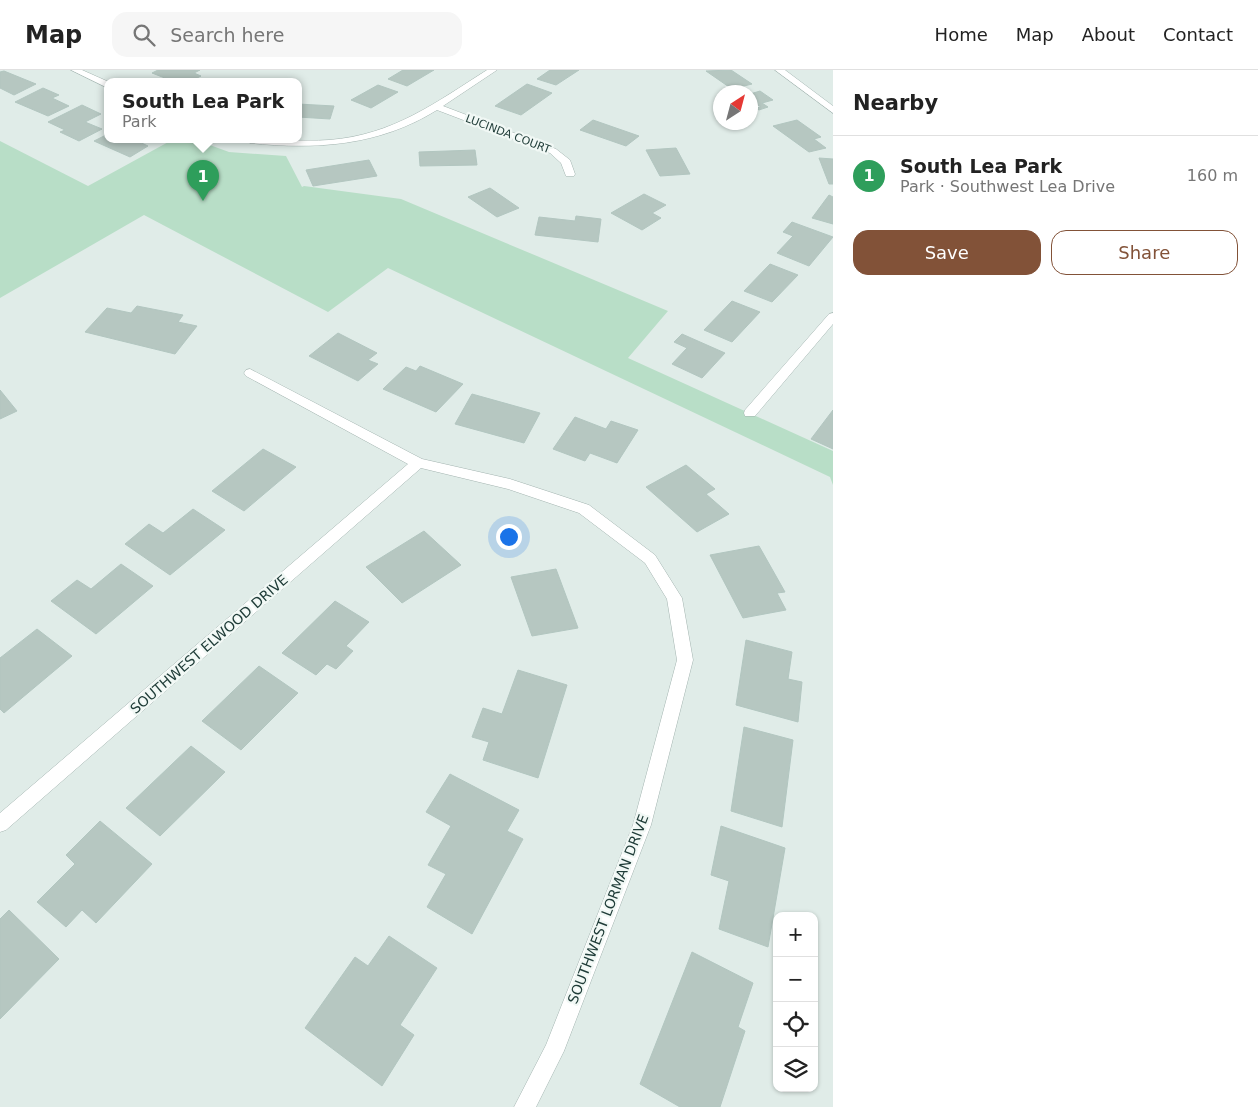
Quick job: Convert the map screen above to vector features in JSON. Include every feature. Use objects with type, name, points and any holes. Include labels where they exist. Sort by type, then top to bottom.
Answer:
[{"type":"street","points":[[75,70],[104,82]]},
{"type":"street","points":[[288,143],[335,142],[374,135],[404,124],[436,107],[493,70]]},
{"type":"street","points":[[779,70],[833,110]]},
{"type":"street","name":"LUCINDA COURT","points":[[436,107],[553,151],[566,162],[570,174]]},
{"type":"street","points":[[750,413],[833,316]]},
{"type":"street","name":"SOUTHWEST LORMAN DRIVE","points":[[250,373],[418,464],[510,484],[584,509],[650,559],[674,598],[685,660],[642,825],[554,1051],[525,1107]]},
{"type":"street","name":"SOUTHWEST ELWOOD DRIVE","points":[[0,824],[418,464]]},
{"type":"green space","points":[[0,141],[88,186],[167,143],[204,143],[229,152],[286,156],[302,187],[401,199],[668,311],[628,358],[833,451],[833,485],[830,477],[388,268],[328,312],[144,215],[0,298]]},
{"type":"building","points":[[158,70],[200,70],[194,73],[201,76],[197,78],[165,78],[152,73]]},
{"type":"building","points":[[403,70],[434,70],[407,86],[388,79]]},
{"type":"building","points":[[550,70],[579,70],[556,85],[537,79]]},
{"type":"building","points":[[731,70],[752,84],[726,85],[706,71]]},
{"type":"building","points":[[4,71],[36,84],[14,95],[0,88],[0,72]]},
{"type":"building","points":[[527,84],[552,93],[521,115],[495,106]]},
{"type":"building","points":[[378,85],[398,92],[371,108],[351,100]]},
{"type":"building","points":[[43,88],[59,95],[52,98],[69,106],[48,116],[15,102]]},
{"type":"building","points":[[760,91],[773,100],[762,103],[768,107],[759,110],[758,108],[761,107],[758,105],[758,92]]},
{"type":"building","points":[[302,104],[334,106],[330,119],[302,117]]},
{"type":"building","points":[[82,105],[101,114],[85,122],[102,129],[79,141],[60,132],[65,130],[48,122]]},
{"type":"building","points":[[593,120],[639,136],[626,146],[580,130]]},
{"type":"building","points":[[797,120],[821,137],[814,139],[826,148],[809,152],[773,126]]},
{"type":"building","points":[[104,136],[104,143],[142,143],[148,146],[130,157],[94,141]]},
{"type":"building","points":[[676,148],[690,174],[660,176],[646,150]]},
{"type":"building","points":[[475,150],[477,165],[420,166],[419,152]]},
{"type":"building","points":[[819,158],[833,159],[833,184],[829,184]]},
{"type":"building","points":[[369,160],[377,176],[313,186],[306,170]]},
{"type":"building","points":[[490,188],[519,208],[497,217],[468,197]]},
{"type":"building","points":[[644,194],[666,205],[652,213],[661,218],[642,230],[611,213]]},
{"type":"building","points":[[829,195],[833,197],[833,224],[812,218]]},
{"type":"building","points":[[576,216],[601,219],[598,242],[535,235],[539,217],[575,221]]},
{"type":"building","points":[[792,222],[833,237],[809,266],[777,253],[793,236],[783,232]]},
{"type":"building","points":[[770,264],[798,275],[772,302],[744,291]]},
{"type":"building","points":[[732,301],[760,312],[732,342],[704,330]]},
{"type":"building","points":[[137,306],[183,315],[178,322],[197,326],[175,354],[85,332],[107,308],[131,313]]},
{"type":"building","points":[[338,333],[377,353],[368,360],[378,364],[358,381],[309,356]]},
{"type":"building","points":[[682,334],[725,353],[702,378],[672,364],[687,348],[674,342]]},
{"type":"building","points":[[420,366],[463,384],[436,412],[383,389],[406,367],[416,371]]},
{"type":"building","points":[[0,390],[17,411],[0,419]]},
{"type":"building","points":[[472,394],[540,413],[524,443],[455,424]]},
{"type":"building","points":[[833,410],[833,449],[811,439]]},
{"type":"building","points":[[575,417],[606,429],[611,421],[638,430],[617,463],[590,453],[585,461],[553,449]]},
{"type":"building","points":[[263,449],[296,467],[244,511],[212,491]]},
{"type":"building","points":[[686,465],[715,489],[706,494],[729,514],[697,532],[646,487]]},
{"type":"building","points":[[193,509],[225,530],[170,575],[125,544],[149,524],[163,533]]},
{"type":"building","points":[[424,531],[461,565],[402,603],[366,567]]},
{"type":"building","points":[[759,546],[785,592],[777,593],[786,610],[743,618],[710,555]]},
{"type":"building","points":[[121,564],[153,586],[96,634],[51,601],[77,580],[91,589]]},
{"type":"building","points":[[556,569],[578,628],[532,636],[511,577]]},
{"type":"building","points":[[335,601],[369,622],[346,646],[353,651],[336,669],[327,664],[316,675],[282,653]]},
{"type":"building","points":[[37,629],[72,656],[4,713],[0,709],[0,658]]},
{"type":"building","points":[[746,640],[792,652],[788,679],[802,682],[798,722],[736,705]]},
{"type":"building","points":[[259,666],[298,693],[241,750],[202,721]]},
{"type":"building","points":[[518,670],[567,685],[538,778],[483,760],[489,742],[472,737],[483,708],[502,714]]},
{"type":"building","points":[[744,727],[793,740],[782,827],[731,811]]},
{"type":"building","points":[[191,746],[225,772],[160,836],[126,808]]},
{"type":"building","points":[[450,774],[519,810],[507,831],[523,839],[472,934],[427,907],[446,874],[428,865],[451,826],[426,812]]},
{"type":"building","points":[[100,821],[152,864],[96,923],[82,910],[66,927],[37,902],[75,864],[66,855]]},
{"type":"building","points":[[721,826],[785,848],[768,947],[719,929],[729,881],[711,875]]},
{"type":"building","points":[[9,910],[59,959],[0,1019],[0,919]]},
{"type":"building","points":[[389,936],[437,968],[400,1025],[414,1035],[382,1086],[305,1028],[355,957],[368,966]]},
{"type":"building","points":[[692,952],[753,983],[738,1027],[745,1031],[720,1107],[680,1107],[640,1084]]},
{"type":"place","name":"South Lea Park","points":[[203,201]]}]
